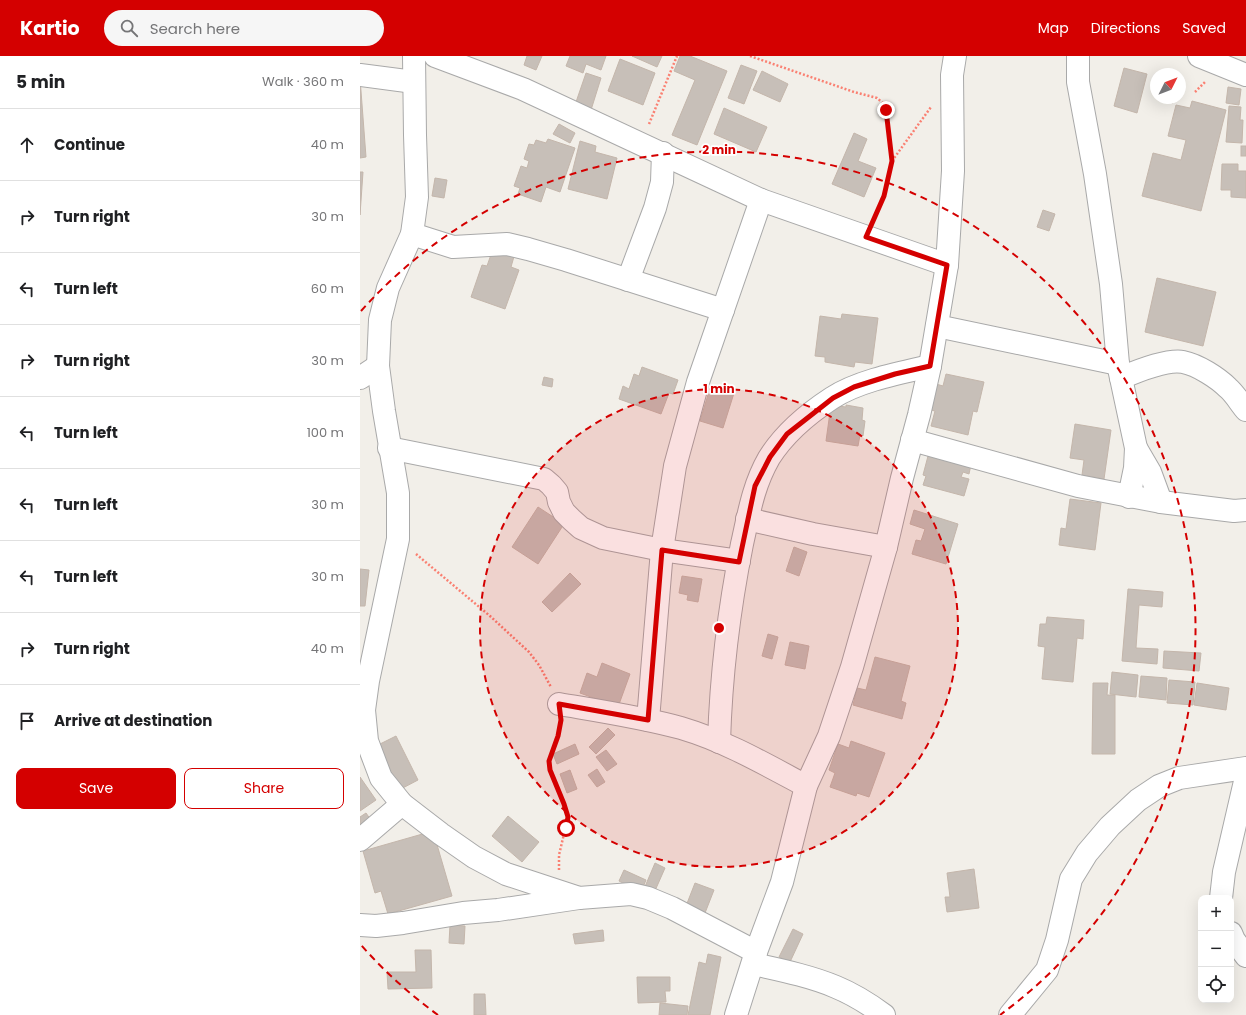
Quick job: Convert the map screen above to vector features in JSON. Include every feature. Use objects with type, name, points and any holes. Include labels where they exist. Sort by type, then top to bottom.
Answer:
[{"type":"street","points":[[414,56],[417,197],[412,234],[388,288],[380,320],[378,366],[389,448],[398,493],[398,539],[368,681],[364,710],[367,741],[381,778],[402,804],[474,857],[506,874],[570,895]]},
{"type":"street","points":[[435,56],[523,89],[761,200],[947,265]]},
{"type":"street","points":[[736,1015],[754,958],[782,882],[806,786],[831,729],[852,667],[886,547],[930,366],[947,265],[953,171],[952,75],[955,56]]},
{"type":"street","points":[[1078,56],[1078,82],[1095,174],[1111,284],[1119,371],[1136,448],[1135,468],[1129,497]]},
{"type":"street","points":[[1199,56],[1223,61],[1246,75]]},
{"type":"street","points":[[360,75],[414,82]]},
{"type":"street","points":[[628,280],[655,208],[662,182],[663,153]]},
{"type":"street","points":[[648,720],[662,550],[675,466],[698,382],[761,200]]},
{"type":"street","points":[[412,234],[453,247],[507,244],[566,260],[722,310]]},
{"type":"street","points":[[937,326],[1119,371],[1134,373],[1164,364],[1183,362],[1204,371],[1229,389],[1246,410]]},
{"type":"street","points":[[360,378],[378,366]]},
{"type":"street","points":[[719,742],[720,699],[728,625],[739,562],[755,486],[770,457],[787,434],[808,416],[833,398],[854,387],[895,374],[930,366]]},
{"type":"street","points":[[912,440],[1078,486],[1129,497],[1234,511],[1246,510]]},
{"type":"street","points":[[389,448],[544,479],[557,492],[559,502],[564,512],[581,528],[603,538],[662,550],[739,562]]},
{"type":"street","points":[[1136,448],[1150,472],[1161,502]]},
{"type":"street","points":[[748,520],[813,534],[886,547]]},
{"type":"street","points":[[559,704],[648,720],[682,728],[719,742],[806,786]]},
{"type":"street","points":[[1010,1015],[1047,970],[1057,940],[1071,879],[1087,853],[1110,826],[1138,800],[1159,786],[1179,778],[1246,768]]},
{"type":"street","points":[[1221,895],[1224,872],[1246,777]]},
{"type":"street","points":[[360,840],[402,804]]},
{"type":"street","points":[[360,925],[376,926],[463,913],[498,910],[570,895],[631,894],[648,898],[672,908],[754,958],[836,987],[869,1004],[884,1015]]},
{"type":"street","points":[[1234,940],[1246,956]]},
{"type":"path","points":[[641,143],[677,56]]},
{"type":"path","points":[[750,56],[854,92],[876,98],[883,103],[886,110],[892,161],[884,196],[866,237]]},
{"type":"path","points":[[892,161],[932,105]]},
{"type":"path","points":[[398,539],[490,616],[529,652],[539,665],[559,704],[561,720],[558,736],[549,761],[550,770],[568,817],[559,856],[559,879],[570,895]]},
{"type":"building","points":[[527,56],[542,56],[536,70],[524,65]]},
{"type":"building","points":[[570,56],[606,56],[601,70],[586,64],[583,73],[566,66]]},
{"type":"building","points":[[632,56],[662,56],[657,67]]},
{"type":"building","points":[[680,56],[690,56],[727,71],[697,145],[672,135],[695,80],[674,71]]},
{"type":"building","points":[[620,59],[655,73],[643,105],[608,91]]},
{"type":"building","points":[[741,65],[757,71],[744,104],[728,98]]},
{"type":"building","points":[[1124,68],[1147,74],[1137,113],[1114,106]]},
{"type":"building","points":[[762,71],[788,84],[780,102],[753,90]]},
{"type":"building","points":[[586,73],[601,78],[591,110],[575,105]]},
{"type":"building","points":[[360,78],[366,157],[360,158]]},
{"type":"building","points":[[1228,87],[1241,89],[1239,105],[1226,103]]},
{"type":"building","points":[[1192,101],[1226,110],[1201,211],[1142,196],[1153,153],[1181,160],[1186,140],[1168,136],[1176,105],[1190,108]]},
{"type":"building","points":[[1229,106],[1241,107],[1240,120],[1243,120],[1242,143],[1226,142]]},
{"type":"building","points":[[724,108],[767,127],[756,152],[714,134]]},
{"type":"building","points":[[559,124],[575,133],[570,143],[553,134]]},
{"type":"building","points":[[854,133],[867,139],[858,161],[876,168],[864,197],[832,184]]},
{"type":"building","points":[[548,139],[575,148],[560,192],[546,187],[541,202],[518,194],[520,188],[514,186],[521,166],[527,168],[529,161],[524,159],[529,144],[534,145],[536,140],[546,143]]},
{"type":"building","points":[[580,141],[596,146],[595,152],[617,158],[607,199],[568,189]]},
{"type":"building","points":[[1241,146],[1246,146],[1246,156],[1241,156]]},
{"type":"building","points":[[1222,164],[1238,164],[1238,171],[1246,171],[1246,198],[1231,197],[1231,190],[1221,190]]},
{"type":"building","points":[[360,172],[363,172],[360,215]]},
{"type":"building","points":[[435,178],[447,180],[444,198],[432,196]]},
{"type":"building","points":[[1043,210],[1055,214],[1049,231],[1037,227]]},
{"type":"building","points":[[494,246],[515,253],[511,267],[519,270],[505,309],[471,297],[482,265],[487,266]]},
{"type":"building","points":[[1157,278],[1216,292],[1203,346],[1145,332]]},
{"type":"building","points":[[842,314],[878,318],[872,364],[855,362],[854,367],[825,362],[825,357],[815,356],[820,316],[841,319]]},
{"type":"building","points":[[642,367],[678,380],[673,394],[669,393],[661,414],[619,399],[623,386],[629,389],[634,374],[639,376]]},
{"type":"building","points":[[946,374],[984,382],[977,412],[973,411],[968,435],[931,426],[935,411],[931,410],[936,384],[943,386]]},
{"type":"building","points":[[544,377],[553,379],[552,387],[542,385]]},
{"type":"building","points":[[711,385],[734,393],[723,428],[700,421]]},
{"type":"building","points":[[831,405],[846,407],[846,405],[863,408],[862,420],[865,421],[863,436],[860,435],[858,446],[826,441]]},
{"type":"building","points":[[1075,424],[1111,430],[1104,479],[1082,475],[1084,460],[1070,458]]},
{"type":"building","points":[[928,456],[972,460],[969,474],[963,472],[961,477],[969,479],[964,496],[923,485],[926,476],[923,475]]},
{"type":"building","points":[[1070,499],[1101,503],[1095,550],[1059,545],[1061,528],[1066,529]]},
{"type":"building","points":[[538,507],[564,524],[538,564],[512,547]]},
{"type":"building","points":[[914,510],[958,524],[946,564],[912,554],[916,540],[921,541],[925,529],[910,524]]},
{"type":"building","points":[[794,547],[807,552],[799,576],[786,571]]},
{"type":"building","points":[[360,569],[369,570],[365,606],[360,606]]},
{"type":"building","points":[[570,573],[581,584],[552,612],[542,602]]},
{"type":"building","points":[[682,576],[702,579],[698,602],[687,600],[688,595],[679,593]]},
{"type":"building","points":[[1128,589],[1163,592],[1162,607],[1139,605],[1136,648],[1158,649],[1157,664],[1122,661]]},
{"type":"building","points":[[1047,617],[1084,620],[1083,639],[1077,638],[1073,682],[1042,679],[1045,647],[1038,646],[1040,624],[1046,624]]},
{"type":"building","points":[[768,634],[778,637],[772,659],[762,656]]},
{"type":"building","points":[[790,642],[809,646],[805,669],[785,665]]},
{"type":"building","points":[[1164,651],[1201,653],[1199,671],[1163,668]]},
{"type":"building","points":[[875,657],[910,666],[901,701],[906,703],[902,719],[853,705],[857,688],[866,690]]},
{"type":"building","points":[[602,663],[630,674],[618,707],[580,693],[587,673],[597,677]]},
{"type":"building","points":[[1112,672],[1138,675],[1136,697],[1110,694]]},
{"type":"building","points":[[1141,676],[1167,678],[1166,700],[1139,697]]},
{"type":"building","points":[[1169,680],[1195,682],[1193,705],[1167,703]]},
{"type":"building","points":[[1093,683],[1108,683],[1107,695],[1115,695],[1115,754],[1092,754]]},
{"type":"building","points":[[1197,683],[1229,688],[1226,710],[1194,705]]},
{"type":"building","points":[[608,728],[615,735],[596,754],[589,747]]},
{"type":"building","points":[[396,736],[418,780],[397,791],[374,747]]},
{"type":"building","points":[[851,741],[885,753],[869,797],[857,793],[856,796],[830,787],[835,773],[829,770],[838,744],[849,748]]},
{"type":"building","points":[[575,744],[579,754],[557,764],[553,754]]},
{"type":"building","points":[[606,750],[617,764],[607,771],[596,757]]},
{"type":"building","points":[[597,769],[605,782],[597,787],[588,775]]},
{"type":"building","points":[[570,770],[577,789],[567,793],[560,774]]},
{"type":"building","points":[[360,777],[376,800],[360,811]]},
{"type":"building","points":[[366,813],[373,823],[360,832],[360,817]]},
{"type":"building","points":[[508,816],[539,842],[522,862],[492,836]]},
{"type":"building","points":[[433,831],[452,896],[388,914],[381,891],[375,893],[363,851]]},
{"type":"building","points":[[655,863],[665,868],[654,893],[644,889]]},
{"type":"building","points":[[974,869],[979,908],[947,912],[945,897],[950,897],[947,873]]},
{"type":"building","points":[[624,870],[646,880],[641,892],[619,881]]},
{"type":"building","points":[[695,883],[714,890],[705,913],[686,906]]},
{"type":"building","points":[[450,925],[465,926],[464,944],[449,943]]},
{"type":"building","points":[[793,929],[803,934],[790,962],[779,957]]},
{"type":"building","points":[[603,930],[604,941],[575,944],[573,934]]},
{"type":"building","points":[[415,950],[431,950],[432,988],[388,989],[387,972],[416,972]]},
{"type":"building","points":[[708,954],[721,957],[710,1015],[688,1015],[699,962],[706,964]]},
{"type":"building","points":[[637,977],[670,977],[670,991],[665,991],[666,1002],[638,1003]]},
{"type":"building","points":[[474,994],[485,994],[486,1015],[474,1015]]},
{"type":"building","points":[[660,1003],[688,1006],[687,1015],[659,1015]]},
{"type":"route","points":[[566,828],[568,817],[550,770],[549,761],[558,736],[561,720],[559,704],[648,720],[662,550],[739,562],[755,486],[770,457],[787,434],[808,416],[833,398],[854,387],[895,374],[930,366],[947,265],[866,237],[884,196],[892,161],[886,110]]}]
